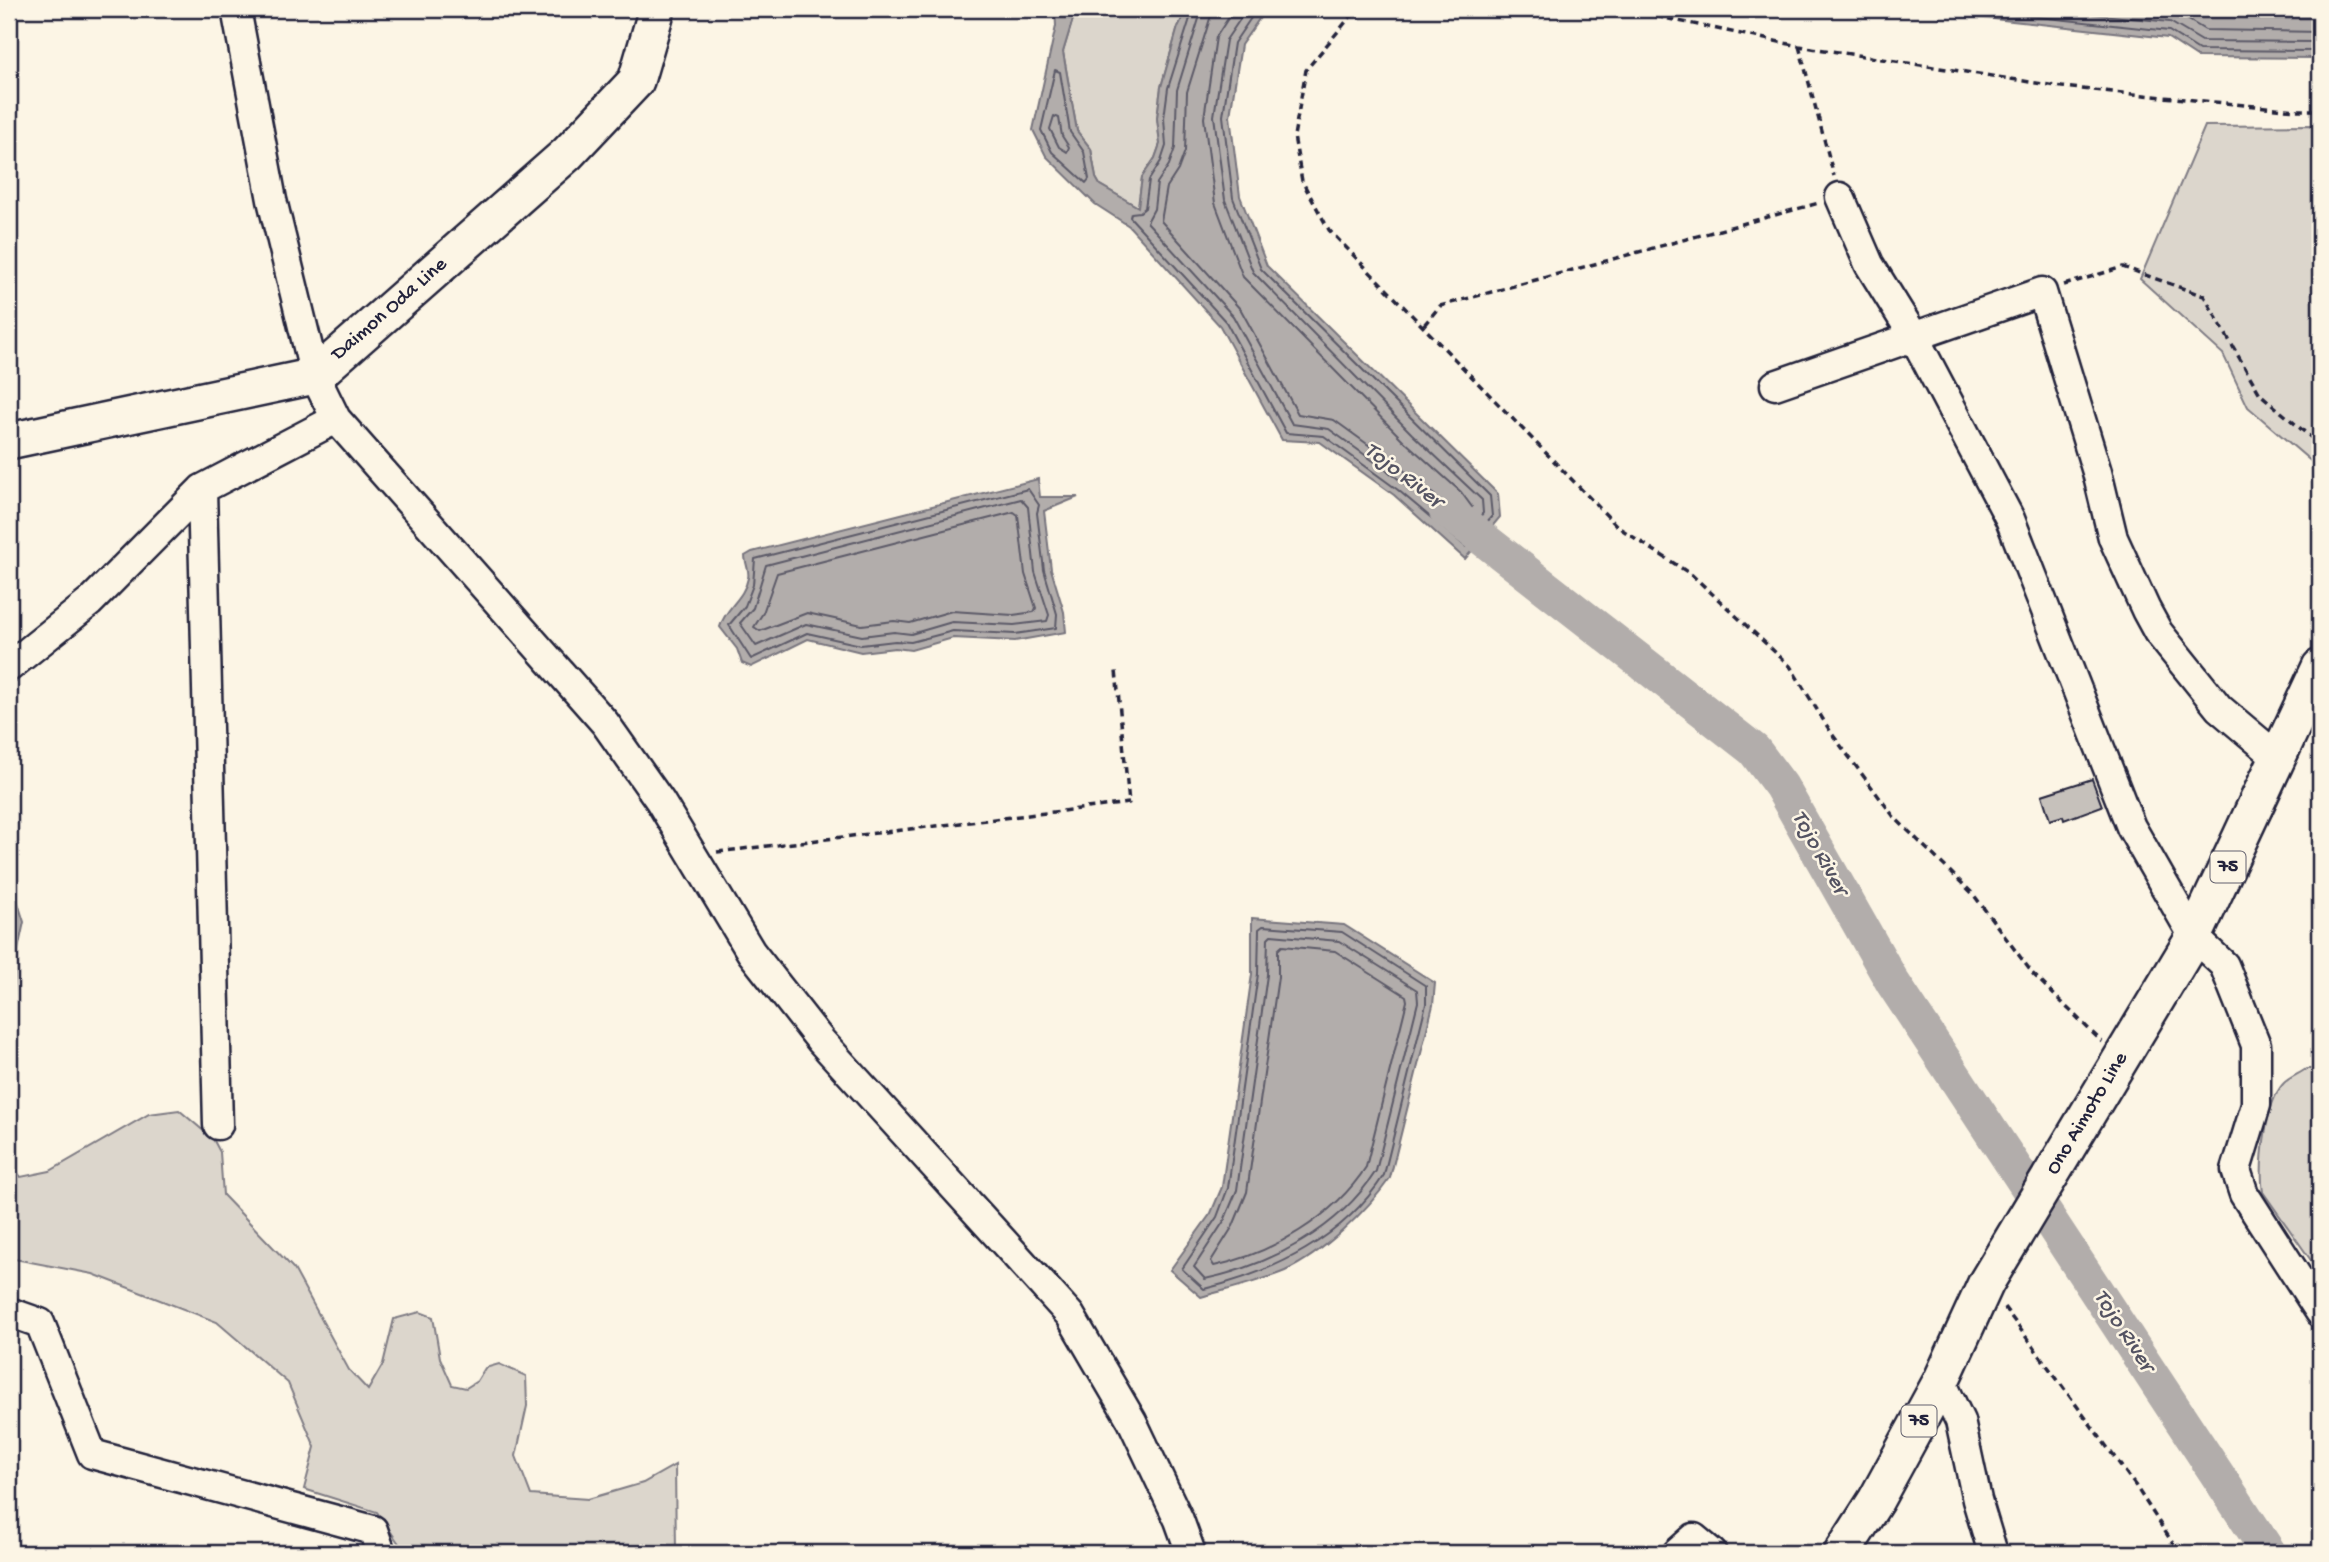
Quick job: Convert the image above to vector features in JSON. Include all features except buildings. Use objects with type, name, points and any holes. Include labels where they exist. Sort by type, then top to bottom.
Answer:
[{"type":"main road","name":"Daimon Oda Line","points":[[9,441],[314,376],[567,154],[636,80],[657,9]]},
{"type":"main road","name":"Ono Aimoto Line","points":[[1842,1553],[1876,1500],[1941,1381],[1986,1283],[2194,937],[2276,756],[2320,667]]},
{"type":"street","points":[[236,9],[272,200],[314,376],[336,419],[605,723],[660,801],[751,952],[821,1041],[1070,1315],[1132,1421],[1179,1520],[1191,1553]]},
{"type":"street","points":[[1839,197],[1869,264],[1913,335],[2010,519],[2131,827],[2194,937],[2224,965],[2256,1045],[2256,1105],[2236,1171],[2244,1194],[2320,1312]]},
{"type":"street","points":[[1775,385],[2042,292],[2098,472],[2113,538],[2146,610],[2158,632],[2219,708],[2276,756]]},
{"type":"street","points":[[9,667],[90,602],[202,489],[336,419]]},
{"type":"street","points":[[202,489],[218,1125]]},
{"type":"street","points":[[9,1312],[40,1322],[92,1454],[373,1530],[381,1553]]},
{"type":"street","points":[[1941,1381],[1960,1421],[1977,1500],[1993,1553]]},
{"type":"street","points":[[1677,1553],[1695,1538],[1712,1553]]},
{"type":"path","points":[[1365,9],[1350,17],[1307,70],[1294,136],[1302,181],[1329,230],[1618,527],[1692,575],[1790,666],[1832,734],[1895,817],[1973,894],[2033,974],[2121,1060]]},
{"type":"path","points":[[1621,9],[1799,46],[2062,87],[2296,110],[2320,110]]},
{"type":"path","points":[[1424,325],[1440,306],[1839,197],[1799,46]]},
{"type":"path","points":[[2042,292],[2123,267],[2204,296],[2260,394],[2320,445]]},
{"type":"path","points":[[691,855],[1129,803],[1116,671]]},
{"type":"path","points":[[1986,1283],[2135,1485],[2179,1553]]},
{"type":"shaded area","points":[[1076,9],[1187,9],[1178,27],[1161,87],[1157,118],[1160,144],[1155,158],[1142,177],[1138,207],[1100,185],[1096,178],[1091,149],[1077,131],[1063,52]]},
{"type":"shaded area","points":[[2320,125],[2320,469],[2248,407],[2223,354],[2140,279],[2205,126]]},
{"type":"shaded area","points":[[2306,1069],[2320,1069],[2320,1269],[2315,1266],[2263,1192],[2262,1181],[2265,1136],[2277,1093],[2283,1084]]},
{"type":"shaded area","points":[[179,1110],[213,1139],[220,1152],[223,1195],[294,1269],[349,1370],[368,1390],[383,1364],[394,1319],[420,1312],[433,1317],[440,1358],[452,1385],[466,1388],[477,1381],[485,1368],[499,1364],[526,1376],[527,1406],[516,1456],[531,1495],[588,1499],[643,1483],[675,1465],[676,1553],[415,1553],[402,1548],[377,1512],[304,1489],[315,1447],[288,1383],[217,1322],[93,1274],[9,1258],[9,1163],[21,1177],[50,1171],[149,1114]]},
{"type":"water","points":[[1055,9],[1076,9],[1063,52],[1077,131],[1091,149],[1096,178],[1100,185],[1138,207],[1142,177],[1155,158],[1160,144],[1157,118],[1161,87],[1178,27],[1187,9],[1266,9],[1241,45],[1230,116],[1240,196],[1267,266],[1498,494],[1500,517],[1465,559],[1394,495],[1320,442],[1282,440],[1220,326],[1129,226],[1095,204],[1046,156],[1033,130],[1056,26]]},
{"type":"water","points":[[1931,9],[2320,9],[2320,58],[2197,57],[2168,38],[1966,16]]},
{"type":"water","points":[[1038,479],[1040,497],[1078,497],[1044,511],[1051,569],[1064,612],[1066,632],[1015,641],[953,638],[911,650],[895,648],[861,652],[808,639],[751,667],[742,663],[737,649],[720,627],[746,585],[748,572],[745,556],[752,552]]},
{"type":"water","points":[[11,828],[11,881],[24,922],[9,1015]]},
{"type":"water","points":[[1252,918],[1344,925],[1435,983],[1433,1005],[1390,1178],[1380,1191],[1343,1231],[1299,1263],[1264,1279],[1201,1297],[1170,1270],[1211,1213],[1222,1187],[1252,974]]},
{"type":"waterway","name":"Tojo River","points":[[1446,510],[1754,750],[1781,786],[1893,983],[2269,1553]]}]
